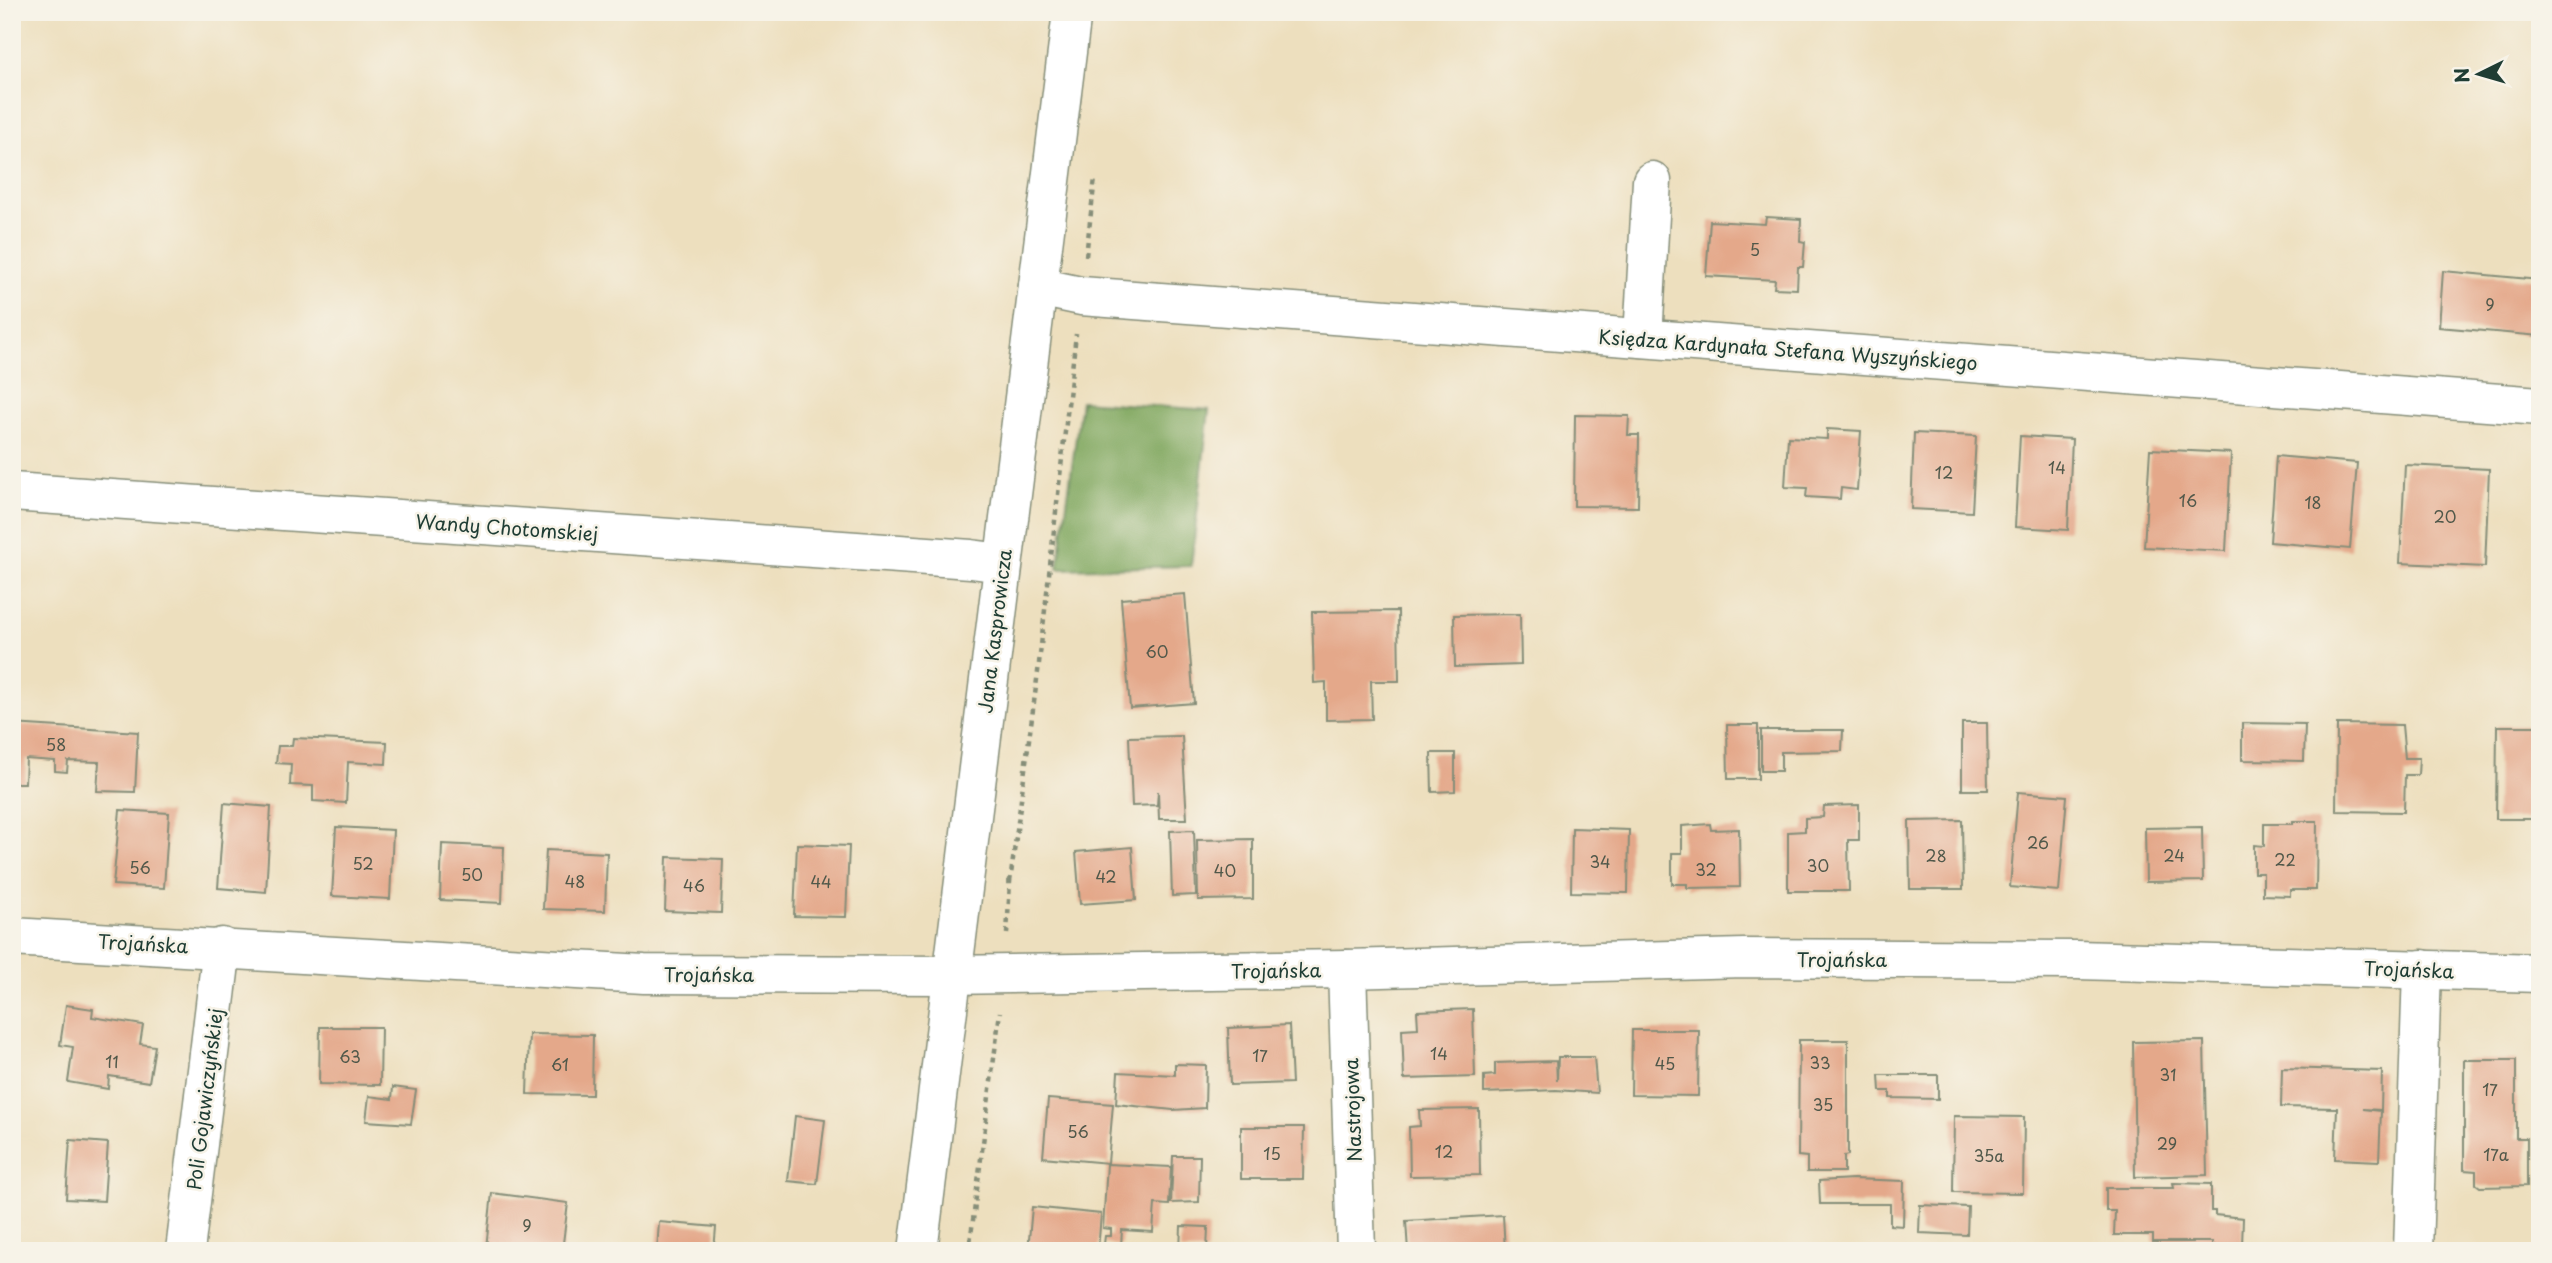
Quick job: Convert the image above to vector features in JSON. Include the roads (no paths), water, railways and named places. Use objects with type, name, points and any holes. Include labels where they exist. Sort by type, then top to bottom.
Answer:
[{"type":"street","name":"Jana Kasprowicza","points":[[918,1251],[950,975],[1072,12]]},
{"type":"street","points":[[1643,338],[1653,181]]},
{"type":"street","name":"Księdza Kardynała Stefana Wyszyńskiego","points":[[1038,287],[1081,296],[2540,406]]},
{"type":"street","name":"Wandy Chotomskiej","points":[[12,492],[971,559],[1002,564]]},
{"type":"street","name":"Trojańska","points":[[12,937],[222,947],[644,974],[950,975],[1348,969],[1744,958],[2077,960],[2540,973]]},
{"type":"street","name":"Poli Gojawiczyńskiej","points":[[186,1251],[222,947]]},
{"type":"street","name":"Nastrojowa","points":[[1348,969],[1356,1251]]},
{"type":"street","points":[[2413,1251],[2423,969]]}]
